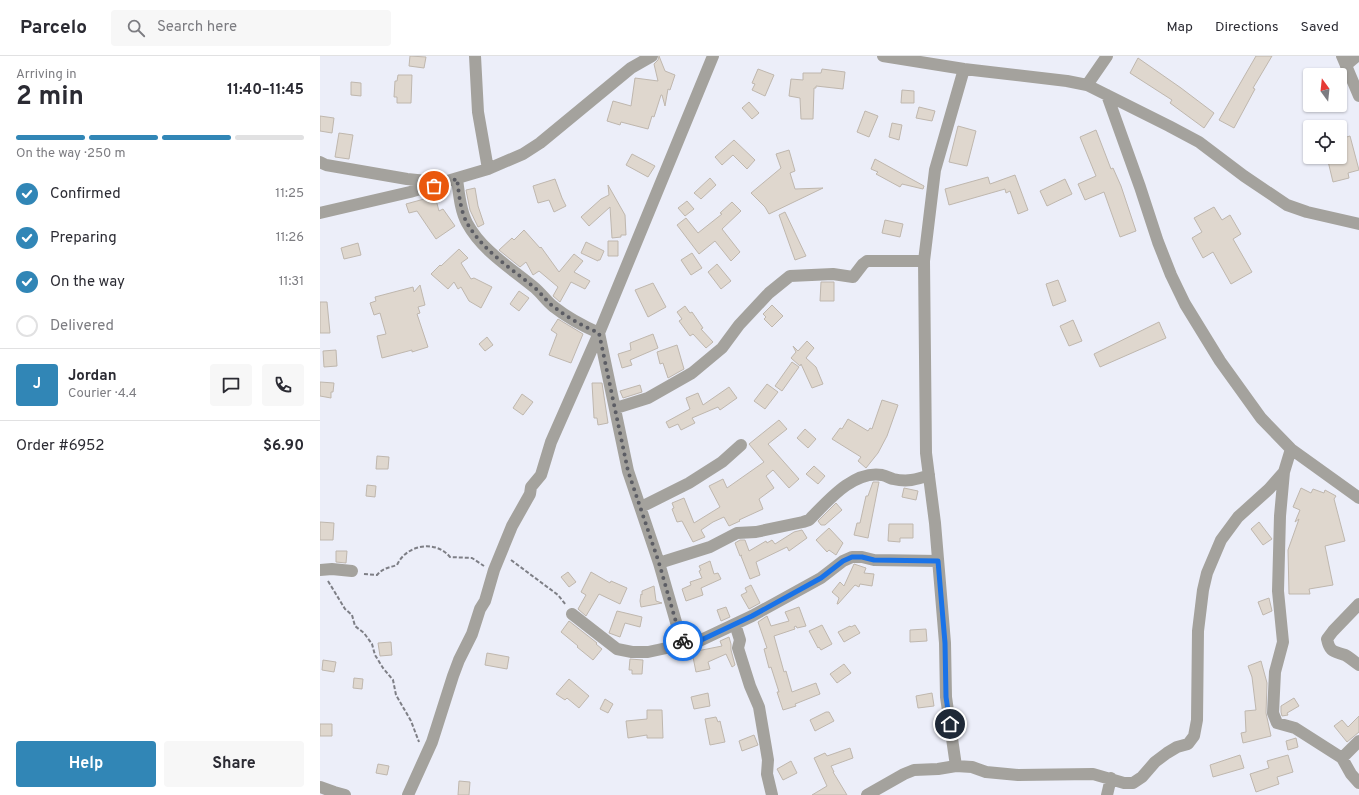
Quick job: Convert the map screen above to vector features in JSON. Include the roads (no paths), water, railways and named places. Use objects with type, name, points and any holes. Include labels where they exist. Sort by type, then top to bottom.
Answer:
[{"type":"street","points":[[475,56],[478,112],[488,169]]},
{"type":"street","points":[[320,212],[375,201],[451,180],[488,169],[523,154],[540,143],[631,68],[652,56]]},
{"type":"street","points":[[408,795],[432,742],[459,660],[472,634],[480,609],[485,601],[494,570],[502,554],[512,526],[530,494],[531,487],[540,475],[551,442],[599,333],[713,56]]},
{"type":"street","points":[[883,56],[964,69],[1067,81],[1087,85],[1199,142],[1244,176],[1287,205],[1307,212],[1359,224]]},
{"type":"street","points":[[1087,85],[1107,56]]},
{"type":"street","points":[[1357,56],[1344,61],[1359,96]]},
{"type":"street","points":[[956,766],[946,697],[945,643],[935,523],[926,453],[924,261],[935,170],[964,69]]},
{"type":"street","points":[[1107,95],[1171,275],[1186,304],[1220,361],[1261,418],[1291,449],[1359,498]]},
{"type":"street","points":[[320,162],[326,165],[407,179],[451,180]]},
{"type":"street","points":[[451,180],[461,203],[466,221],[473,233],[499,261],[536,289],[553,306],[575,322],[599,333]]},
{"type":"street","points":[[616,408],[648,398],[692,373],[722,348],[738,324],[769,293],[790,276],[833,274],[853,277],[867,261],[924,261]]},
{"type":"street","points":[[599,333],[616,408],[628,471],[659,563],[680,636],[684,641],[690,643],[697,642],[736,624],[821,578],[843,561],[852,557],[862,557],[874,560],[938,561]]},
{"type":"street","points":[[641,507],[689,483],[722,462],[741,445]]},
{"type":"street","points":[[1291,449],[1284,472],[1280,516],[1278,591],[1283,642],[1276,672],[1273,713],[1277,724],[1295,728],[1342,758],[1351,774],[1359,783]]},
{"type":"street","points":[[867,795],[914,770],[938,769],[956,766],[972,767],[986,772],[1010,774],[1093,774],[1124,783],[1133,783],[1142,777],[1155,762],[1167,753],[1188,744],[1194,736],[1197,720],[1198,631],[1203,590],[1207,573],[1221,540],[1238,517],[1269,490],[1284,472]]},
{"type":"street","points":[[659,563],[710,547],[737,533],[756,532],[809,520],[842,487],[858,478],[872,474],[904,481],[915,480],[929,475]]},
{"type":"street","points":[[322,574],[332,569],[352,571]]},
{"type":"street","points":[[1359,604],[1327,639],[1329,646],[1334,652],[1346,656],[1359,665]]},
{"type":"street","points":[[572,614],[617,649],[632,652],[648,652],[676,646],[684,641]]},
{"type":"street","points":[[736,624],[740,640],[738,648],[750,686],[759,707],[768,760],[767,774],[772,795]]},
{"type":"street","points":[[1342,758],[1359,741]]},
{"type":"street","points":[[1107,795],[1111,778]]},
{"type":"street","points":[[320,787],[345,795]]}]
